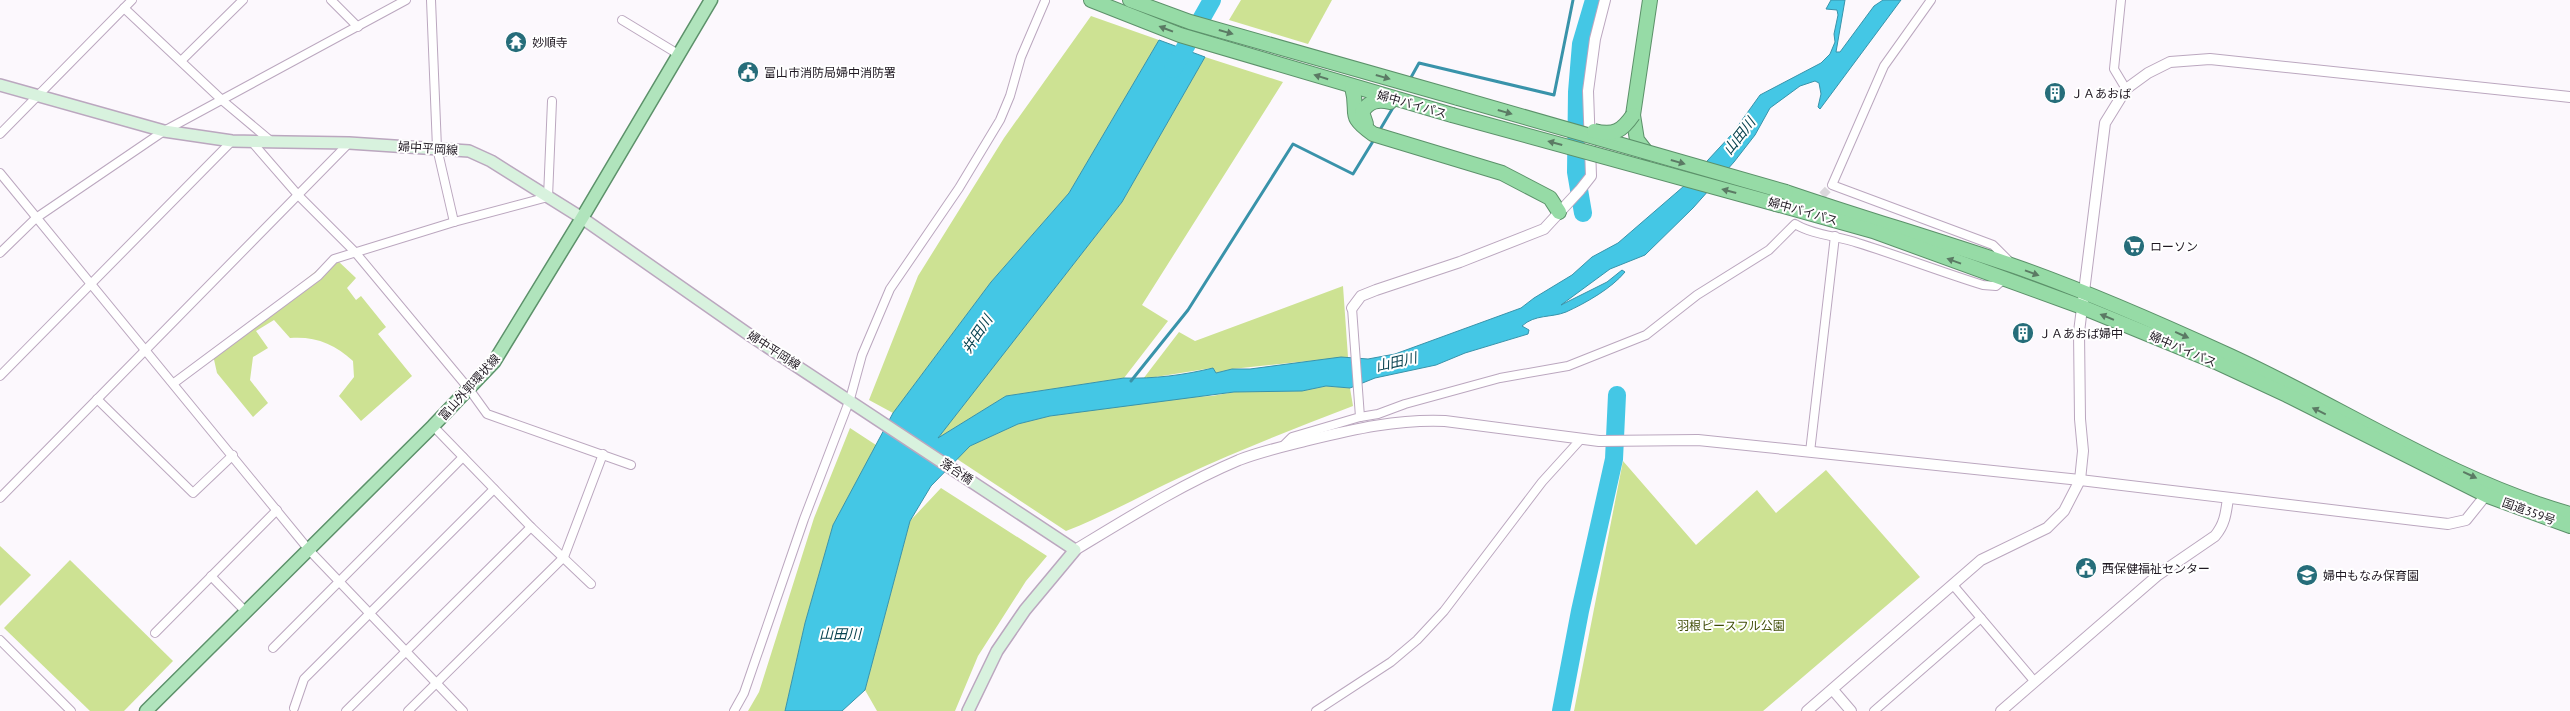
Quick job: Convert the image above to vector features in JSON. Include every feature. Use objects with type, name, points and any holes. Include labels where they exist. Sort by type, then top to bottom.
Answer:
[{"type":"highway","name":"婦中バイパス","points":[[1091,0],[1180,35],[1352,86],[1873,231],[2082,307],[2216,362],[2490,491]]},
{"type":"highway","name":"婦中バイパス","points":[[1130,0],[1190,22],[1647,154],[1786,192],[2013,266],[2084,292],[2299,388],[2419,451],[2490,491]]},
{"type":"highway","points":[[1647,154],[1637,140],[1633,115],[1650,0]]},
{"type":"highway","points":[[1352,86],[1355,98],[1354,115],[1357,122],[1373,134],[1502,173],[1550,198],[1564,208]]},
{"type":"highway","points":[[1373,134],[1364,122],[1362,112],[1374,101],[1384,100],[1417,110],[1452,115]]},
{"type":"highway","points":[[1527,118],[1557,121],[1610,134],[1620,132],[1633,115]]},
{"type":"highway","name":"国道359号","points":[[2490,491],[2570,514]]},
{"type":"highway","name":"国道359号","points":[[2490,491],[2570,526]]},
{"type":"main road","name":"富山外郭環状線","points":[[146,711],[433,426],[469,389],[504,347],[711,0]]},
{"type":"main road","name":"婦中平岡線","points":[[0,85],[164,131],[232,142],[349,143],[437,148],[469,152],[491,161],[582,218],[751,336],[850,399]]},
{"type":"main road","name":"落合橋","points":[[850,399],[1070,546]]},
{"type":"main road","points":[[968,711],[997,651],[1070,546]]},
{"type":"street","points":[[0,134],[132,0]]},
{"type":"street","points":[[182,60],[243,0]]},
{"type":"street","points":[[331,0],[358,27]]},
{"type":"street","points":[[0,253],[36,218],[164,131],[223,101],[406,0]]},
{"type":"street","points":[[431,0],[437,148],[454,222]]},
{"type":"street","points":[[1360,415],[1352,308],[1362,296],[1524,239],[1544,229],[1591,176],[1588,91],[1595,39],[1605,0]]},
{"type":"street","points":[[1931,0],[1884,66],[1832,185],[1993,245],[2013,266]]},
{"type":"street","points":[[2120,0],[2114,69],[2126,89]]},
{"type":"street","points":[[734,711],[744,693],[804,519],[850,399],[862,354],[890,289],[959,188],[1000,120],[1010,96],[1021,57],[1044,1]]},
{"type":"street","points":[[124,8],[182,60],[223,101],[272,142]]},
{"type":"street","points":[[622,20],[678,54]]},
{"type":"street","points":[[1807,711],[1981,560],[2047,528],[2064,511],[2080,480],[2084,451],[2077,357],[2082,307],[2105,123],[2126,89],[2148,73],[2170,62],[2210,58],[2570,97]]},
{"type":"street","points":[[174,383],[318,276],[334,259],[454,222],[548,197],[552,101]]},
{"type":"street","points":[[0,376],[232,142]]},
{"type":"street","points":[[252,142],[298,195],[355,252],[469,389],[487,414],[631,465]]},
{"type":"street","points":[[0,498],[349,143]]},
{"type":"street","points":[[0,173],[309,550],[463,711]]},
{"type":"street","points":[[1282,447],[1292,437],[1360,415],[1378,414],[1405,404],[1500,378],[1568,366],[1646,336],[1697,295],[1769,250],[1795,224],[1804,229],[1835,236],[1983,285],[1996,286],[2004,279]]},
{"type":"street","points":[[1810,452],[1835,236]]},
{"type":"street","points":[[97,399],[193,493],[233,455]]},
{"type":"street","points":[[1070,546],[1193,482],[1240,460],[1282,447],[1366,426],[1419,420],[1445,421],[1599,441],[1698,440],[2080,480],[2448,524],[2466,520],[2490,491]]},
{"type":"street","points":[[433,426],[531,527],[591,584]]},
{"type":"street","points":[[1316,711],[1392,662],[1417,640],[1444,610],[1542,482],[1581,439]]},
{"type":"street","points":[[408,711],[564,558],[603,454]]},
{"type":"street","points":[[273,648],[463,457]]},
{"type":"street","points":[[294,708],[304,679],[494,489]]},
{"type":"street","points":[[2001,711],[2158,575],[2215,536],[2222,528],[2226,517],[2228,498]]},
{"type":"street","points":[[154,632],[277,510]]},
{"type":"street","points":[[346,711],[531,527]]},
{"type":"street","points":[[211,576],[246,612]]},
{"type":"street","points":[[1953,585],[2035,682]]},
{"type":"street","points":[[1874,711],[1981,618]]},
{"type":"street","points":[[0,640],[71,711]]},
{"type":"street","points":[[1833,690],[1851,711]]},
{"type":"green space","points":[[1241,0],[1332,0],[1308,44],[1229,20]]},
{"type":"green space","points":[[1091,16],[1159,40],[1069,193],[991,282],[893,413],[869,400],[918,276],[1004,138]]},
{"type":"green space","points":[[1205,57],[1283,82],[1142,305],[1168,321],[1124,378],[1006,396],[937,439],[1122,202]]},
{"type":"green space","points":[[337,260],[356,278],[347,288],[356,300],[361,296],[386,327],[378,334],[412,376],[361,421],[339,396],[354,377],[353,361],[339,350],[324,342],[308,338],[290,338],[274,320],[256,331],[268,348],[253,357],[250,380],[268,403],[253,417],[217,373],[213,355],[327,262]]},
{"type":"green space","points":[[1343,286],[1348,357],[1232,369],[1216,373],[1212,368],[1143,379],[1179,332],[1195,341]]},
{"type":"green space","points":[[1326,386],[1350,388],[1353,406],[1225,457],[1066,531],[957,459],[970,446],[1018,424],[1050,416],[1186,397],[1212,396],[1234,392],[1302,391]]},
{"type":"green space","points":[[850,428],[876,445],[833,525],[805,623],[785,711],[748,711],[759,692],[814,518]]},
{"type":"green space","name":"羽根ピースフル公園","points":[[1623,461],[1696,545],[1757,490],[1776,513],[1826,470],[1920,577],[1763,711],[1574,711]]},
{"type":"green space","points":[[941,488],[1047,556],[1026,581],[978,656],[955,711],[877,711],[865,690],[910,521]]},
{"type":"green space","points":[[0,546],[31,575],[0,606]]},
{"type":"green space","points":[[70,560],[173,661],[124,711],[90,711],[4,628]]},
{"type":"water","name":"山田川","points":[[1831,0],[1845,0],[1836,52],[1840,52],[1874,6],[1883,0],[1901,0],[1820,109],[1818,107],[1821,94],[1819,83],[1815,81],[1800,86],[1770,108],[1755,135],[1734,162],[1693,208],[1645,255],[1610,269],[1561,305],[1607,282],[1622,270],[1625,272],[1613,284],[1590,300],[1566,312],[1527,322],[1522,326],[1529,330],[1528,334],[1465,353],[1436,365],[1375,378],[1350,388],[1326,386],[1302,391],[1234,392],[1050,416],[1018,424],[970,446],[931,486],[910,521],[865,690],[842,711],[785,711],[805,623],[833,525],[893,413],[991,282],[1069,193],[1159,40],[1205,57],[1122,202],[938,438],[1006,396],[1124,378],[1180,375],[1213,368],[1216,373],[1232,369],[1250,369],[1341,357],[1368,359],[1395,354],[1521,308],[1572,275],[1592,257],[1618,243],[1684,186],[1732,134],[1760,95],[1821,63],[1830,54],[1835,42],[1837,10],[1826,9]]},
{"type":"waterway","name":"井田川","points":[[1173,69],[1212,0]]},
{"type":"waterway","points":[[1409,81],[1419,63],[1554,95],[1573,0]]},
{"type":"waterway","name":"山田川","points":[[1583,213],[1576,172],[1577,92],[1581,44],[1594,0]]},
{"type":"waterway","points":[[1378,133],[1394,106]]},
{"type":"waterway","points":[[1131,381],[1188,310],[1293,144],[1353,174],[1375,138]]},
{"type":"waterway","points":[[1561,711],[1580,611],[1614,459],[1617,395]]},
{"type":"tunnel","points":[[1814,204],[1832,185]]},
{"type":"place","name":"妙順寺","points":[[516,42]]},
{"type":"place","name":"富山市消防局婦中消防署","points":[[748,72]]},
{"type":"place","name":"ＪＡあおば","points":[[2055,93]]},
{"type":"place","name":"ローソン","points":[[2134,246]]},
{"type":"place","name":"ＪＡあおば婦中","points":[[2023,333]]},
{"type":"place","name":"西保健福祉センター","points":[[2086,568]]},
{"type":"place","name":"婦中もなみ保育園","points":[[2307,575]]}]
